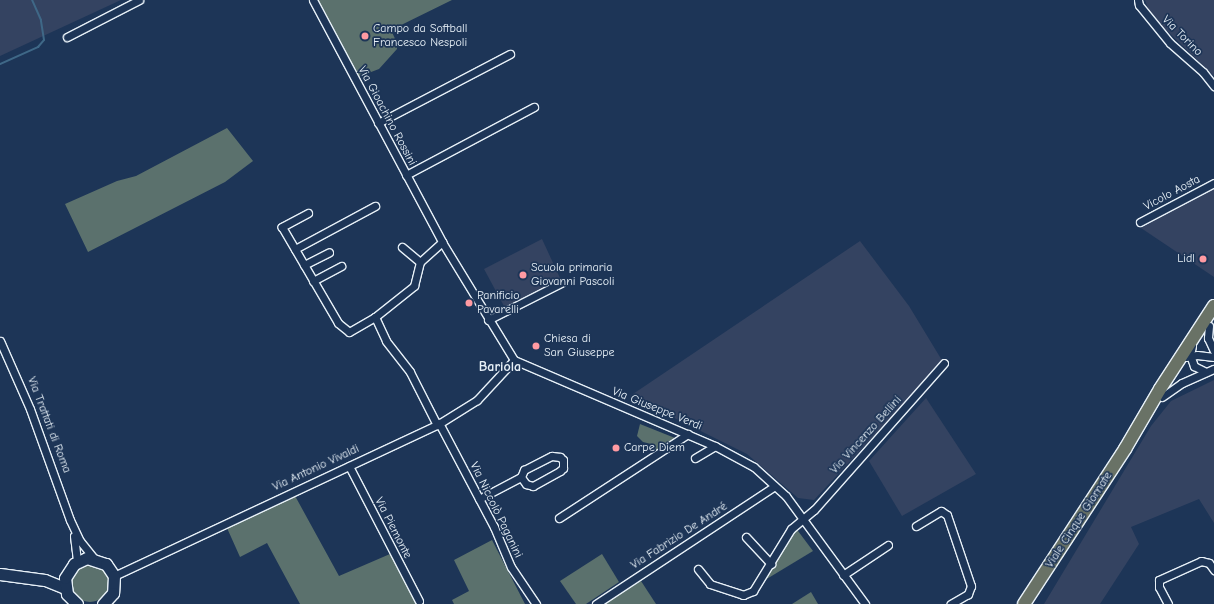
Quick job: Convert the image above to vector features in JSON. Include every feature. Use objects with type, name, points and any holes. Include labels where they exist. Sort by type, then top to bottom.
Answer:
[{"type":"main road","name":"Viale Cinque Giornate","points":[[1024,604],[1161,393],[1214,306]]},
{"type":"main road","name":"Viale Cinque Giornate","points":[[1161,393],[1190,355],[1212,322]]},
{"type":"main road","points":[[32,578],[52,576],[73,565],[94,558],[106,564],[114,576],[114,587],[108,602]]},
{"type":"main road","points":[[65,588],[65,578],[73,565]]},
{"type":"main road","points":[[0,574],[51,582],[65,588],[76,604]]},
{"type":"street","points":[[67,36],[139,0]]},
{"type":"street","name":"Via Gioachino Rossini","points":[[312,0],[442,242]]},
{"type":"street","name":"Via Torino","points":[[1138,0],[1139,5],[1170,43],[1203,72],[1214,86]]},
{"type":"street","points":[[378,123],[510,54]]},
{"type":"street","points":[[406,175],[534,107]]},
{"type":"street","name":"Vicolo Aosta","points":[[1140,222],[1214,183]]},
{"type":"street","points":[[295,249],[374,206]]},
{"type":"street","points":[[308,213],[282,227],[338,323],[346,331],[353,331],[375,317],[414,286],[420,262],[442,242],[488,320],[514,360]]},
{"type":"street","points":[[402,247],[420,262]]},
{"type":"street","points":[[304,266],[329,252]]},
{"type":"street","points":[[313,281],[341,266]]},
{"type":"street","points":[[488,320],[561,283]]},
{"type":"street","points":[[1206,372],[1194,366],[1190,355],[1195,339],[1214,310]]},
{"type":"street","name":"Via Niccolò Paganini","points":[[375,317],[386,340],[410,372],[479,499],[511,567],[536,604]]},
{"type":"street","points":[[1212,322],[1208,338],[1214,350]]},
{"type":"street","name":"Via Trattati di Roma","points":[[0,341],[30,409],[70,520],[80,541],[94,558]]},
{"type":"street","points":[[1190,355],[1214,357]]},
{"type":"street","name":"Via Antonio Vivaldi","points":[[114,576],[438,424],[477,400],[514,360]]},
{"type":"street","name":"Via Giuseppe Verdi","points":[[514,360],[715,446],[754,467],[775,486],[803,519],[864,604]]},
{"type":"street","name":"Via Vincenzo Bellini","points":[[698,569],[710,584],[743,595],[757,588],[791,529],[814,510],[944,363]]},
{"type":"street","points":[[1161,393],[1214,369]]},
{"type":"street","points":[[559,518],[688,434]]},
{"type":"street","points":[[695,458],[715,446]]},
{"type":"street","points":[[479,499],[521,477],[524,470],[552,456],[560,456],[563,460],[563,468],[560,471],[533,486],[526,484],[521,477]]},
{"type":"street","name":"Via Piemonte","points":[[349,466],[419,601]]},
{"type":"street","name":"Via Fabrizio De André","points":[[596,604],[775,486]]},
{"type":"street","points":[[916,526],[941,511],[947,515],[972,586],[968,594],[951,604]]},
{"type":"street","name":"Via Trattati di Roma","points":[[70,520],[76,547],[73,565]]},
{"type":"street","points":[[746,537],[771,564]]},
{"type":"street","points":[[843,576],[888,545]]},
{"type":"street","points":[[1168,604],[1159,587],[1159,580],[1201,561],[1208,563],[1214,570]]},
{"type":"shaded area","points":[[0,0],[121,0],[0,56]]},
{"type":"shaded area","points":[[1145,0],[1214,0],[1214,76],[1164,28],[1149,11]]},
{"type":"shaded area","points":[[1214,187],[1214,277],[1141,228]]},
{"type":"shaded area","name":"Scuola primaria Giovanni Pascoli","points":[[542,239],[560,278],[505,308],[484,269]]},
{"type":"shaded area","points":[[860,241],[909,306],[943,362],[814,500],[798,498],[747,454],[630,396]]},
{"type":"shaded area","points":[[1214,380],[1214,523],[1199,499],[1131,527],[1139,544],[1100,604],[1044,604],[1151,426],[1171,401]]},
{"type":"shaded area","points":[[926,398],[976,474],[902,516],[869,461]]},
{"type":"green space","name":"Campo da Softball Francesco Nespoli","points":[[317,0],[452,0],[391,30],[397,43],[397,49],[379,69],[358,77]]},
{"type":"green space","points":[[227,128],[253,161],[225,182],[88,252],[65,204],[117,181],[136,176]]},
{"type":"green space","points":[[640,424],[675,438],[655,452],[651,444],[643,442],[637,436]]},
{"type":"green space","points":[[294,494],[339,576],[390,554],[417,604],[300,604],[267,543],[240,557],[227,528]]},
{"type":"green space","points":[[795,531],[798,531],[813,551],[765,580]]},
{"type":"green space","points":[[492,540],[525,604],[454,604],[452,600],[469,591],[454,560]]},
{"type":"green space","points":[[602,554],[619,582],[586,604],[576,604],[560,581]]},
{"type":"green space","points":[[90,564],[103,570],[109,583],[103,596],[90,602],[77,596],[71,583],[77,570]]},
{"type":"green space","points":[[641,581],[656,604],[605,604],[605,603]]},
{"type":"green space","points":[[811,592],[818,604],[792,604]]},
{"type":"waterway","points":[[0,64],[38,47],[44,40],[41,20],[32,0]]},
{"type":"place","name":"Campo da Softball Francesco Nespoli","points":[[365,36]]},
{"type":"place","name":"Lidl","points":[[1203,259]]},
{"type":"place","name":"Scuola primaria Giovanni Pascoli","points":[[523,275]]},
{"type":"place","name":"Panificio Pavarelli","points":[[469,303]]},
{"type":"place","name":"Chiesa di San Giuseppe","points":[[536,346]]},
{"type":"place","name":"Carpe Diem","points":[[616,448]]},
{"type":"district","name":"Bariola","points":[[500,367]]}]
